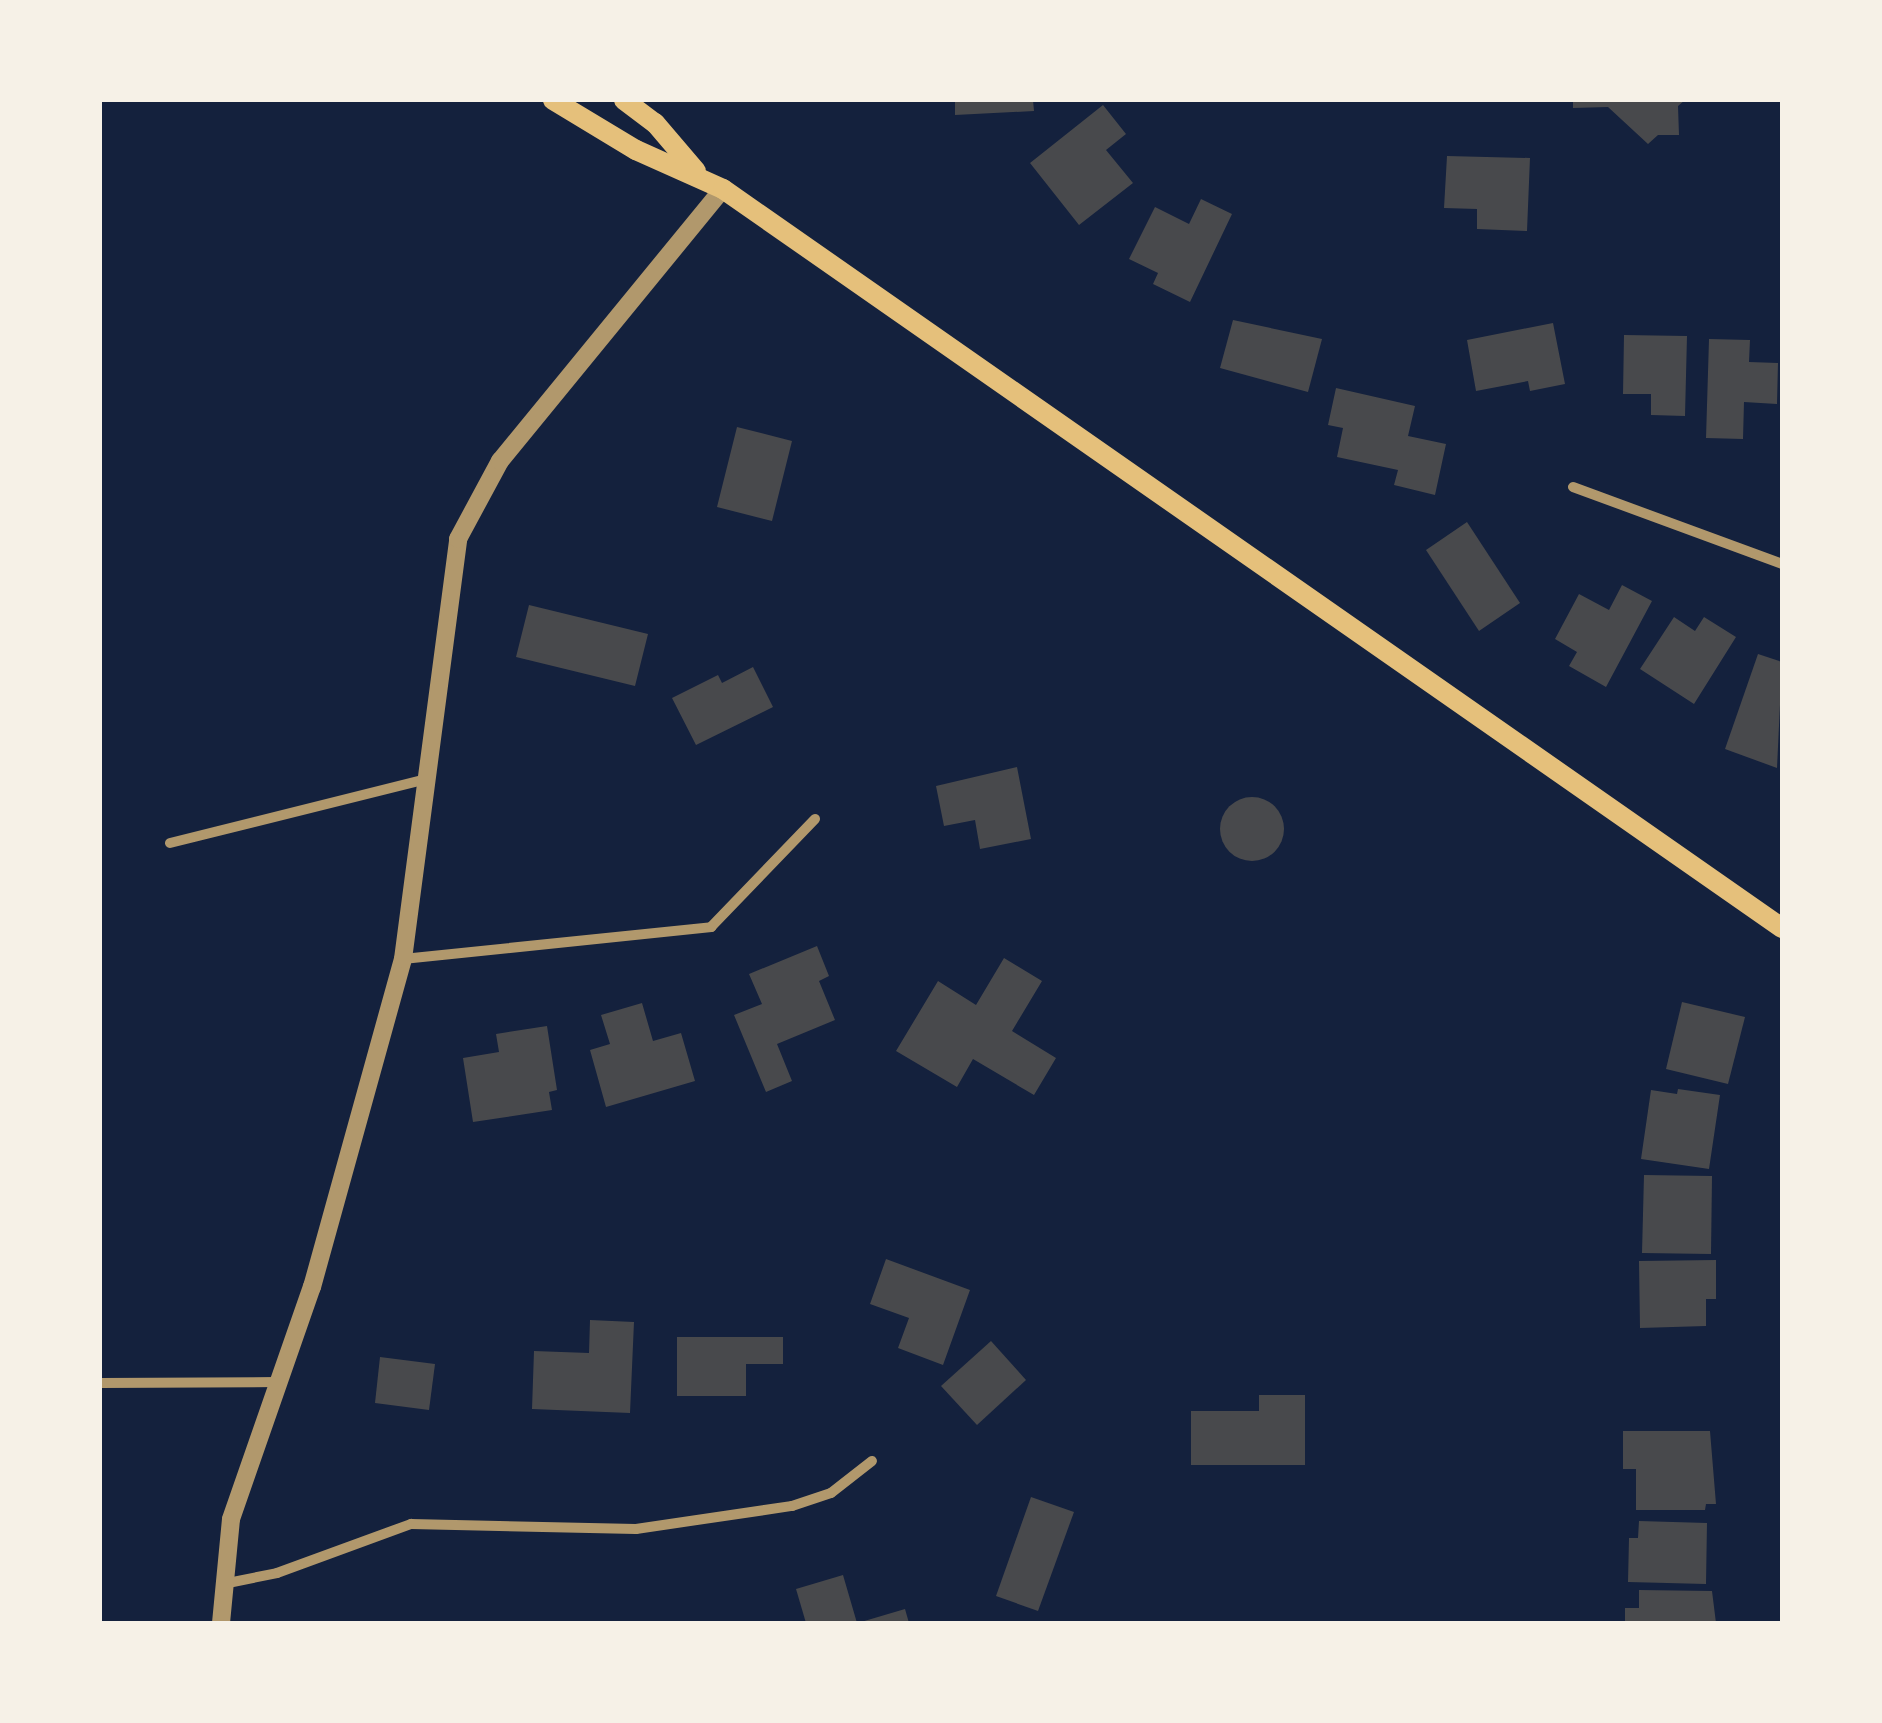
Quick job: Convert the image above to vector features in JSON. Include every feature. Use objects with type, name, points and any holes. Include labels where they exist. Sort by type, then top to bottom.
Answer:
[{"type":"main road","points":[[553,100],[636,150],[698,172]]},
{"type":"main road","points":[[624,100],[655,123],[698,172],[1782,928]]},
{"type":"street","points":[[220,1623],[230,1518],[346,1180],[403,960],[428,778],[448,579],[474,503],[529,423],[723,189]]},
{"type":"street","points":[[1573,487],[1782,564]]},
{"type":"street","points":[[170,843],[428,778]]},
{"type":"street","points":[[403,960],[711,927],[815,820]]},
{"type":"street","points":[[100,1383],[278,1382]]},
{"type":"street","points":[[222,1584],[276,1573],[411,1524],[636,1529],[792,1506],[831,1493],[872,1461]]},
{"type":"building","points":[[955,100],[1033,100],[1034,111],[955,115]]},
{"type":"building","points":[[1573,100],[1685,100],[1678,106],[1679,135],[1658,135],[1648,144],[1608,107],[1573,108]]},
{"type":"building","points":[[1103,105],[1126,134],[1106,150],[1133,183],[1079,225],[1030,163]]},
{"type":"building","points":[[1447,156],[1530,158],[1527,231],[1477,229],[1477,209],[1444,208]]},
{"type":"building","points":[[1201,199],[1232,214],[1190,302],[1153,284],[1158,273],[1129,259],[1155,207],[1189,224]]},
{"type":"building","points":[[1233,320],[1322,339],[1308,392],[1220,368]]},
{"type":"building","points":[[1553,323],[1565,384],[1530,391],[1528,381],[1476,391],[1467,340]]},
{"type":"building","points":[[1624,335],[1687,336],[1685,416],[1651,415],[1651,394],[1623,394]]},
{"type":"building","points":[[1709,339],[1750,340],[1749,362],[1778,363],[1777,404],[1744,402],[1743,439],[1706,438]]},
{"type":"building","points":[[1336,388],[1415,406],[1408,436],[1446,444],[1435,495],[1394,485],[1398,470],[1337,457],[1343,428],[1328,425]]},
{"type":"building","points":[[737,427],[792,441],[772,521],[717,507]]},
{"type":"building","points":[[1467,522],[1520,603],[1479,631],[1426,550]]},
{"type":"building","points":[[1622,585],[1652,601],[1606,687],[1569,666],[1577,652],[1555,639],[1579,594],[1609,610]]},
{"type":"building","points":[[529,605],[648,634],[635,686],[516,657]]},
{"type":"building","points":[[1674,617],[1695,631],[1704,617],[1736,637],[1694,704],[1640,669]]},
{"type":"building","points":[[1758,654],[1782,662],[1777,768],[1725,749]]},
{"type":"building","points":[[753,667],[773,707],[696,745],[672,698],[718,675],[722,683]]},
{"type":"building","points":[[1017,767],[1031,839],[980,849],[975,820],[944,826],[936,786]]},
{"type":"building","points":[[1252,797],[1275,806],[1284,829],[1275,852],[1252,861],[1229,852],[1220,829],[1229,806]]},
{"type":"building","points":[[817,946],[829,976],[819,981],[835,1020],[777,1044],[792,1081],[766,1092],[734,1015],[762,1004],[749,974]]},
{"type":"building","points":[[1004,958],[1042,981],[1012,1031],[1056,1058],[1034,1095],[973,1059],[957,1087],[896,1051],[938,981],[976,1005]]},
{"type":"building","points":[[1682,1002],[1745,1017],[1728,1084],[1666,1069]]},
{"type":"building","points":[[642,1003],[653,1041],[681,1033],[695,1081],[606,1107],[590,1050],[610,1044],[601,1015]]},
{"type":"building","points":[[547,1026],[557,1090],[549,1092],[552,1110],[473,1122],[463,1058],[499,1052],[496,1034]]},
{"type":"building","points":[[1678,1089],[1720,1095],[1709,1169],[1641,1159],[1651,1090],[1677,1094]]},
{"type":"building","points":[[1644,1175],[1712,1176],[1711,1254],[1642,1253]]},
{"type":"building","points":[[886,1259],[970,1290],[943,1365],[898,1348],[909,1318],[870,1304]]},
{"type":"building","points":[[1716,1260],[1716,1299],[1706,1299],[1706,1326],[1640,1328],[1639,1261]]},
{"type":"building","points":[[590,1320],[634,1322],[630,1413],[532,1409],[534,1351],[589,1353]]},
{"type":"building","points":[[677,1337],[783,1337],[783,1364],[746,1364],[746,1396],[677,1396]]},
{"type":"building","points":[[991,1341],[1026,1380],[977,1425],[941,1386]]},
{"type":"building","points":[[380,1357],[435,1364],[429,1410],[375,1403]]},
{"type":"building","points":[[1259,1395],[1305,1395],[1305,1465],[1191,1465],[1191,1411],[1259,1411]]},
{"type":"building","points":[[1623,1431],[1710,1431],[1716,1504],[1706,1504],[1705,1510],[1636,1510],[1636,1469],[1623,1469]]},
{"type":"building","points":[[1031,1497],[1074,1512],[1038,1611],[996,1596]]},
{"type":"building","points":[[1639,1521],[1707,1523],[1706,1584],[1628,1582],[1629,1538],[1638,1538]]},
{"type":"building","points":[[843,1575],[857,1623],[806,1623],[796,1589]]},
{"type":"building","points":[[1639,1590],[1712,1591],[1716,1623],[1625,1623],[1625,1608],[1639,1608]]},
{"type":"building","points":[[905,1609],[909,1623],[861,1623],[861,1622]]}]
